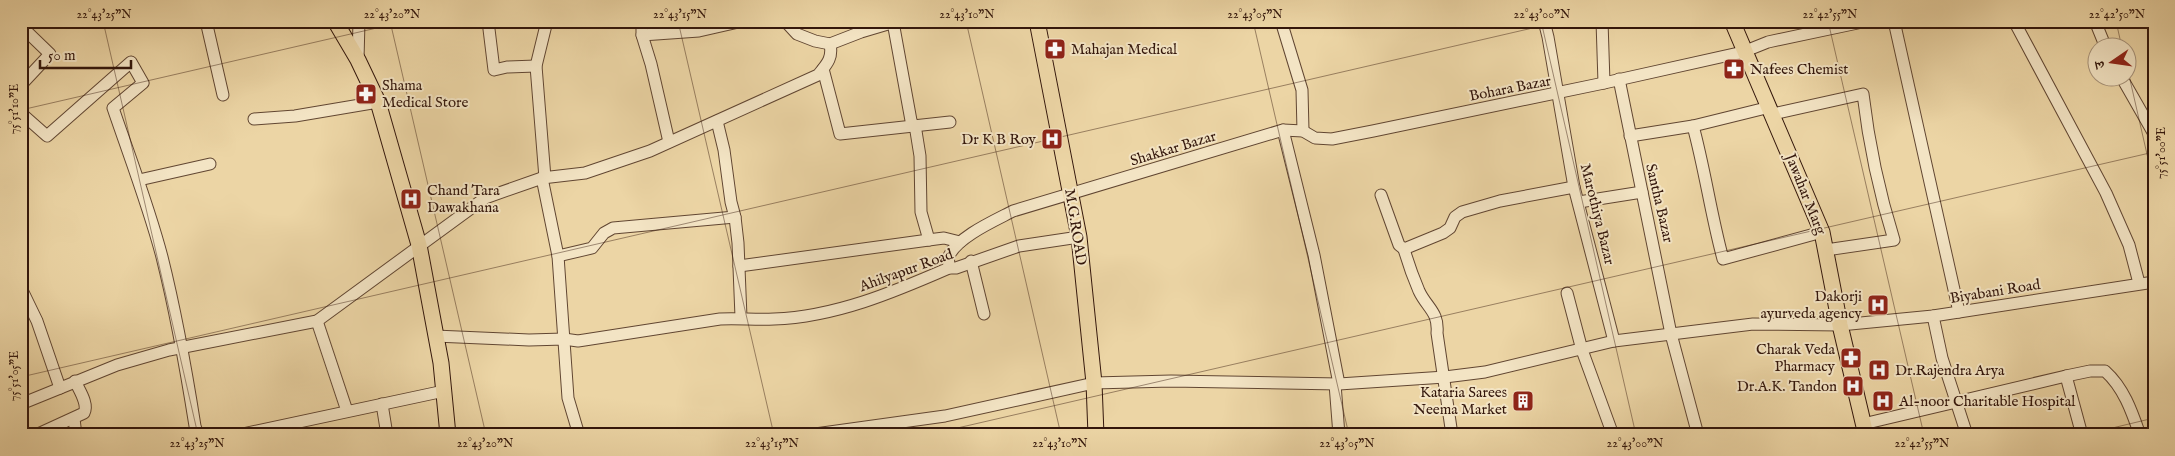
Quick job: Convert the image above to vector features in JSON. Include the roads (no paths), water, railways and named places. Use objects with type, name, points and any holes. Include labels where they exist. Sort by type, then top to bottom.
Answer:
[{"type":"main road","points":[[335,21],[358,60],[378,102],[419,245],[444,391],[448,435]]},
{"type":"main road","name":"M.G.ROAD","points":[[1037,21],[1079,236],[1094,383],[1096,435]]},
{"type":"main road","name":"Jawahar Marg","points":[[1732,21],[1743,52],[1771,111],[1822,232],[1840,325],[1865,429]]},
{"type":"street","points":[[206,21],[223,95]]},
{"type":"street","points":[[358,60],[359,21]]},
{"type":"street","points":[[488,21],[494,70],[507,67],[536,66]]},
{"type":"street","points":[[547,21],[536,66],[544,178],[558,256],[568,398],[579,435]]},
{"type":"street","points":[[642,21],[642,35],[651,64],[669,142]]},
{"type":"street","points":[[642,35],[699,31],[743,21]]},
{"type":"street","points":[[785,21],[796,34],[815,42],[830,44],[860,32],[896,22],[920,156],[921,212],[929,240]]},
{"type":"street","points":[[1281,21],[1302,90],[1303,131]]},
{"type":"street","name":"Marothiya Bazar","points":[[1544,21],[1574,187],[1614,341]]},
{"type":"street","points":[[1602,21],[1604,83]]},
{"type":"street","name":"Bohara Bazar","points":[[1283,130],[1303,131],[1315,138],[1332,138],[1604,83],[1743,52],[1768,42],[1867,21]]},
{"type":"street","points":[[1894,21],[1959,312]]},
{"type":"street","points":[[2014,21],[2106,193],[2129,245],[2138,283]]},
{"type":"street","points":[[2095,21],[2102,38]]},
{"type":"street","points":[[21,26],[50,54],[21,85]]},
{"type":"street","points":[[21,404],[117,364],[182,346],[317,321],[485,198],[544,178],[586,173],[650,151],[717,122],[818,75],[829,61],[832,52],[830,44]]},
{"type":"street","points":[[21,113],[48,136],[131,62],[143,82],[112,108],[138,180],[162,257],[182,346],[198,435]]},
{"type":"street","points":[[823,69],[840,134],[950,122]]},
{"type":"street","name":"Santha Bazar","points":[[1619,79],[1671,334],[1698,435]]},
{"type":"street","points":[[2128,88],[2154,134]]},
{"type":"street","points":[[1630,136],[1864,94],[1867,129],[1878,187],[1894,240],[1826,250]]},
{"type":"street","points":[[254,119],[295,116],[378,102]]},
{"type":"street","points":[[717,122],[724,150],[735,217],[741,317]]},
{"type":"street","points":[[1693,126],[1702,158],[1711,214],[1723,259],[1822,232]]},
{"type":"street","points":[[1283,130],[1314,255],[1337,384],[1339,435]]},
{"type":"street","name":"Shakkar Bazar","points":[[960,242],[984,226],[1013,211],[1283,130]]},
{"type":"street","points":[[138,180],[210,164]]},
{"type":"street","points":[[1404,250],[1443,233],[1450,228],[1455,217],[1462,212],[1500,201],[1574,187]]},
{"type":"street","points":[[1579,202],[1642,192]]},
{"type":"street","points":[[1381,195],[1398,245],[1404,250],[1419,291],[1424,301],[1434,311],[1438,323],[1438,339],[1452,435]]},
{"type":"street","points":[[558,256],[592,248],[604,233],[612,228],[735,217]]},
{"type":"street","name":"Ahilyapur Road","points":[[435,336],[529,340],[564,339],[578,341],[741,317],[774,319],[814,314],[853,305],[896,291],[949,268],[956,268],[971,261],[1020,246],[1079,236]]},
{"type":"street","points":[[739,266],[944,238],[960,242],[949,256],[949,268]]},
{"type":"street","points":[[971,261],[984,314]]},
{"type":"street","name":"Biyabani Road","points":[[808,435],[840,433],[946,416],[1094,383],[1337,384],[1445,377],[1485,372],[1614,341],[1753,324],[1840,325],[1933,316],[2154,282]]},
{"type":"street","points":[[21,288],[37,322],[60,388]]},
{"type":"street","points":[[1567,293],[1582,350],[1613,435]]},
{"type":"street","points":[[1933,316],[1942,358],[1967,435]]},
{"type":"street","points":[[317,321],[347,411]]},
{"type":"street","points":[[1865,429],[1956,401],[2090,371],[2106,372],[2115,380],[2140,435]]},
{"type":"street","points":[[2066,376],[2082,435]]},
{"type":"street","points":[[36,435],[74,419],[86,410],[75,381]]},
{"type":"street","points":[[238,435],[444,391]]},
{"type":"street","points":[[382,404],[387,435]]},
{"type":"street","points":[[74,419],[76,435]]},
{"type":"place","name":"Mahajan Medical","points":[[1055,49]]},
{"type":"place","name":"Nafees Chemist","points":[[1734,69]]},
{"type":"place","name":"Shama Medical Store","points":[[366,94]]},
{"type":"place","name":"Dr K B Roy","points":[[1052,139]]},
{"type":"place","name":"Chand Tara Dawakhana","points":[[411,199]]},
{"type":"place","name":"Dakorji ayurveda agency","points":[[1878,305]]},
{"type":"place","name":"Charak Veda Pharmacy","points":[[1851,358]]},
{"type":"place","name":"Dr.Rajendra Arya","points":[[1879,370]]},
{"type":"place","name":"Dr.A.K. Tandon","points":[[1853,386]]},
{"type":"place","name":"Kataria Sarees Neema Market","points":[[1523,401]]},
{"type":"place","name":"Al-noor Charitable Hospital","points":[[1883,401]]}]
